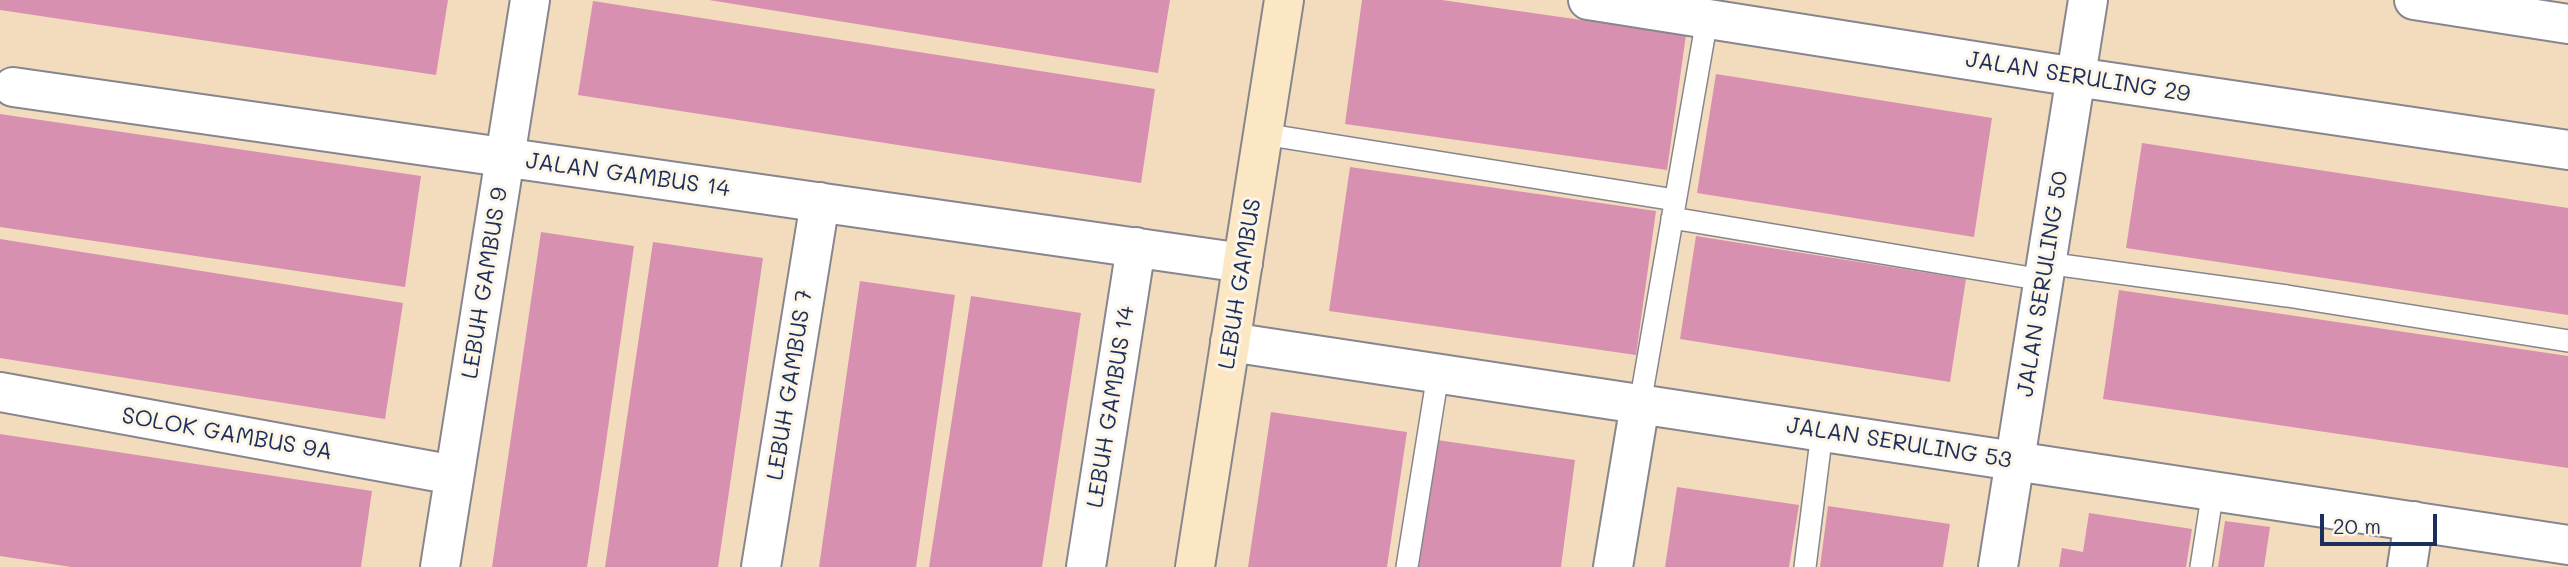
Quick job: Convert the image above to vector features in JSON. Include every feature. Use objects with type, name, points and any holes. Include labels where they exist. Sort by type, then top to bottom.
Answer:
[{"type":"street","name":"LEBUH GAMBUS 9","points":[[440,567],[530,0]]},
{"type":"street","name":"LEBUH GAMBUS","points":[[1195,567],[1284,0]]},
{"type":"street","name":"JALAN SERULING 29","points":[[1588,0],[2076,77],[2568,150]]},
{"type":"street","name":"JALAN SERULING 50","points":[[1998,567],[2088,0]]},
{"type":"street","points":[[2414,0],[2568,24]]},
{"type":"street","name":"JALAN GAMBUS 14","points":[[13,87],[1242,262]]},
{"type":"street","name":"LEBUH GAMBUS 7","points":[[761,567],[820,202]]},
{"type":"street","name":"LEBUH GAMBUS 14","points":[[1086,567],[1136,247]]},
{"type":"street","name":"JALAN SERULING 53","points":[[1230,342],[2568,545]]},
{"type":"street","name":"SOLOK GAMBUS 9A","points":[[0,392],[454,475]]},
{"type":"street","points":[[1613,567],[1640,404]]},
{"type":"street","points":[[2407,567],[2414,522]]},
{"type":"lane","points":[[1640,404],[1707,19]]},
{"type":"lane","points":[[1263,134],[1674,209],[2045,272],[2287,296],[2568,341]]},
{"type":"lane","points":[[1408,567],[1438,374]]},
{"type":"lane","points":[[1805,567],[1822,432]]},
{"type":"lane","points":[[2201,567],[2213,491]]},
{"type":"building","points":[[0,0],[448,0],[436,75],[0,10]]},
{"type":"building","points":[[709,0],[1170,0],[1158,73]]},
{"type":"building","points":[[1362,0],[1442,0],[1686,35],[1667,170],[1345,124]]},
{"type":"building","points":[[593,1],[1155,89],[1141,183],[578,95]]},
{"type":"building","points":[[1716,74],[1992,118],[1974,237],[1697,193]]},
{"type":"building","points":[[0,114],[421,176],[405,287],[0,227]]},
{"type":"building","points":[[2142,143],[2568,208],[2568,315],[2126,248]]},
{"type":"building","points":[[1350,167],[1656,211],[1636,355],[1329,311]]},
{"type":"building","points":[[541,232],[634,246],[604,456],[587,567],[492,567]]},
{"type":"building","points":[[1696,236],[1966,279],[1950,382],[1680,339]]},
{"type":"building","points":[[0,239],[403,303],[385,419],[0,358]]},
{"type":"building","points":[[653,242],[763,258],[718,567],[605,567]]},
{"type":"building","points":[[860,281],[955,295],[916,567],[819,567]]},
{"type":"building","points":[[2119,290],[2568,356],[2568,468],[2103,399]]},
{"type":"building","points":[[971,296],[1081,313],[1042,567],[929,567]]},
{"type":"building","points":[[1271,412],[1407,432],[1387,567],[1248,567]]},
{"type":"building","points":[[0,434],[372,491],[361,567],[71,567],[0,556]]},
{"type":"building","points":[[1437,440],[1575,460],[1561,567],[1419,567]]},
{"type":"building","points":[[1677,487],[1799,505],[1789,567],[1665,567]]},
{"type":"building","points":[[1828,506],[1950,524],[1943,567],[1820,567]]},
{"type":"building","points":[[2089,513],[2192,529],[2186,567],[2059,567],[2062,548],[2083,552]]},
{"type":"building","points":[[2225,521],[2270,527],[2264,567],[2218,567]]}]
